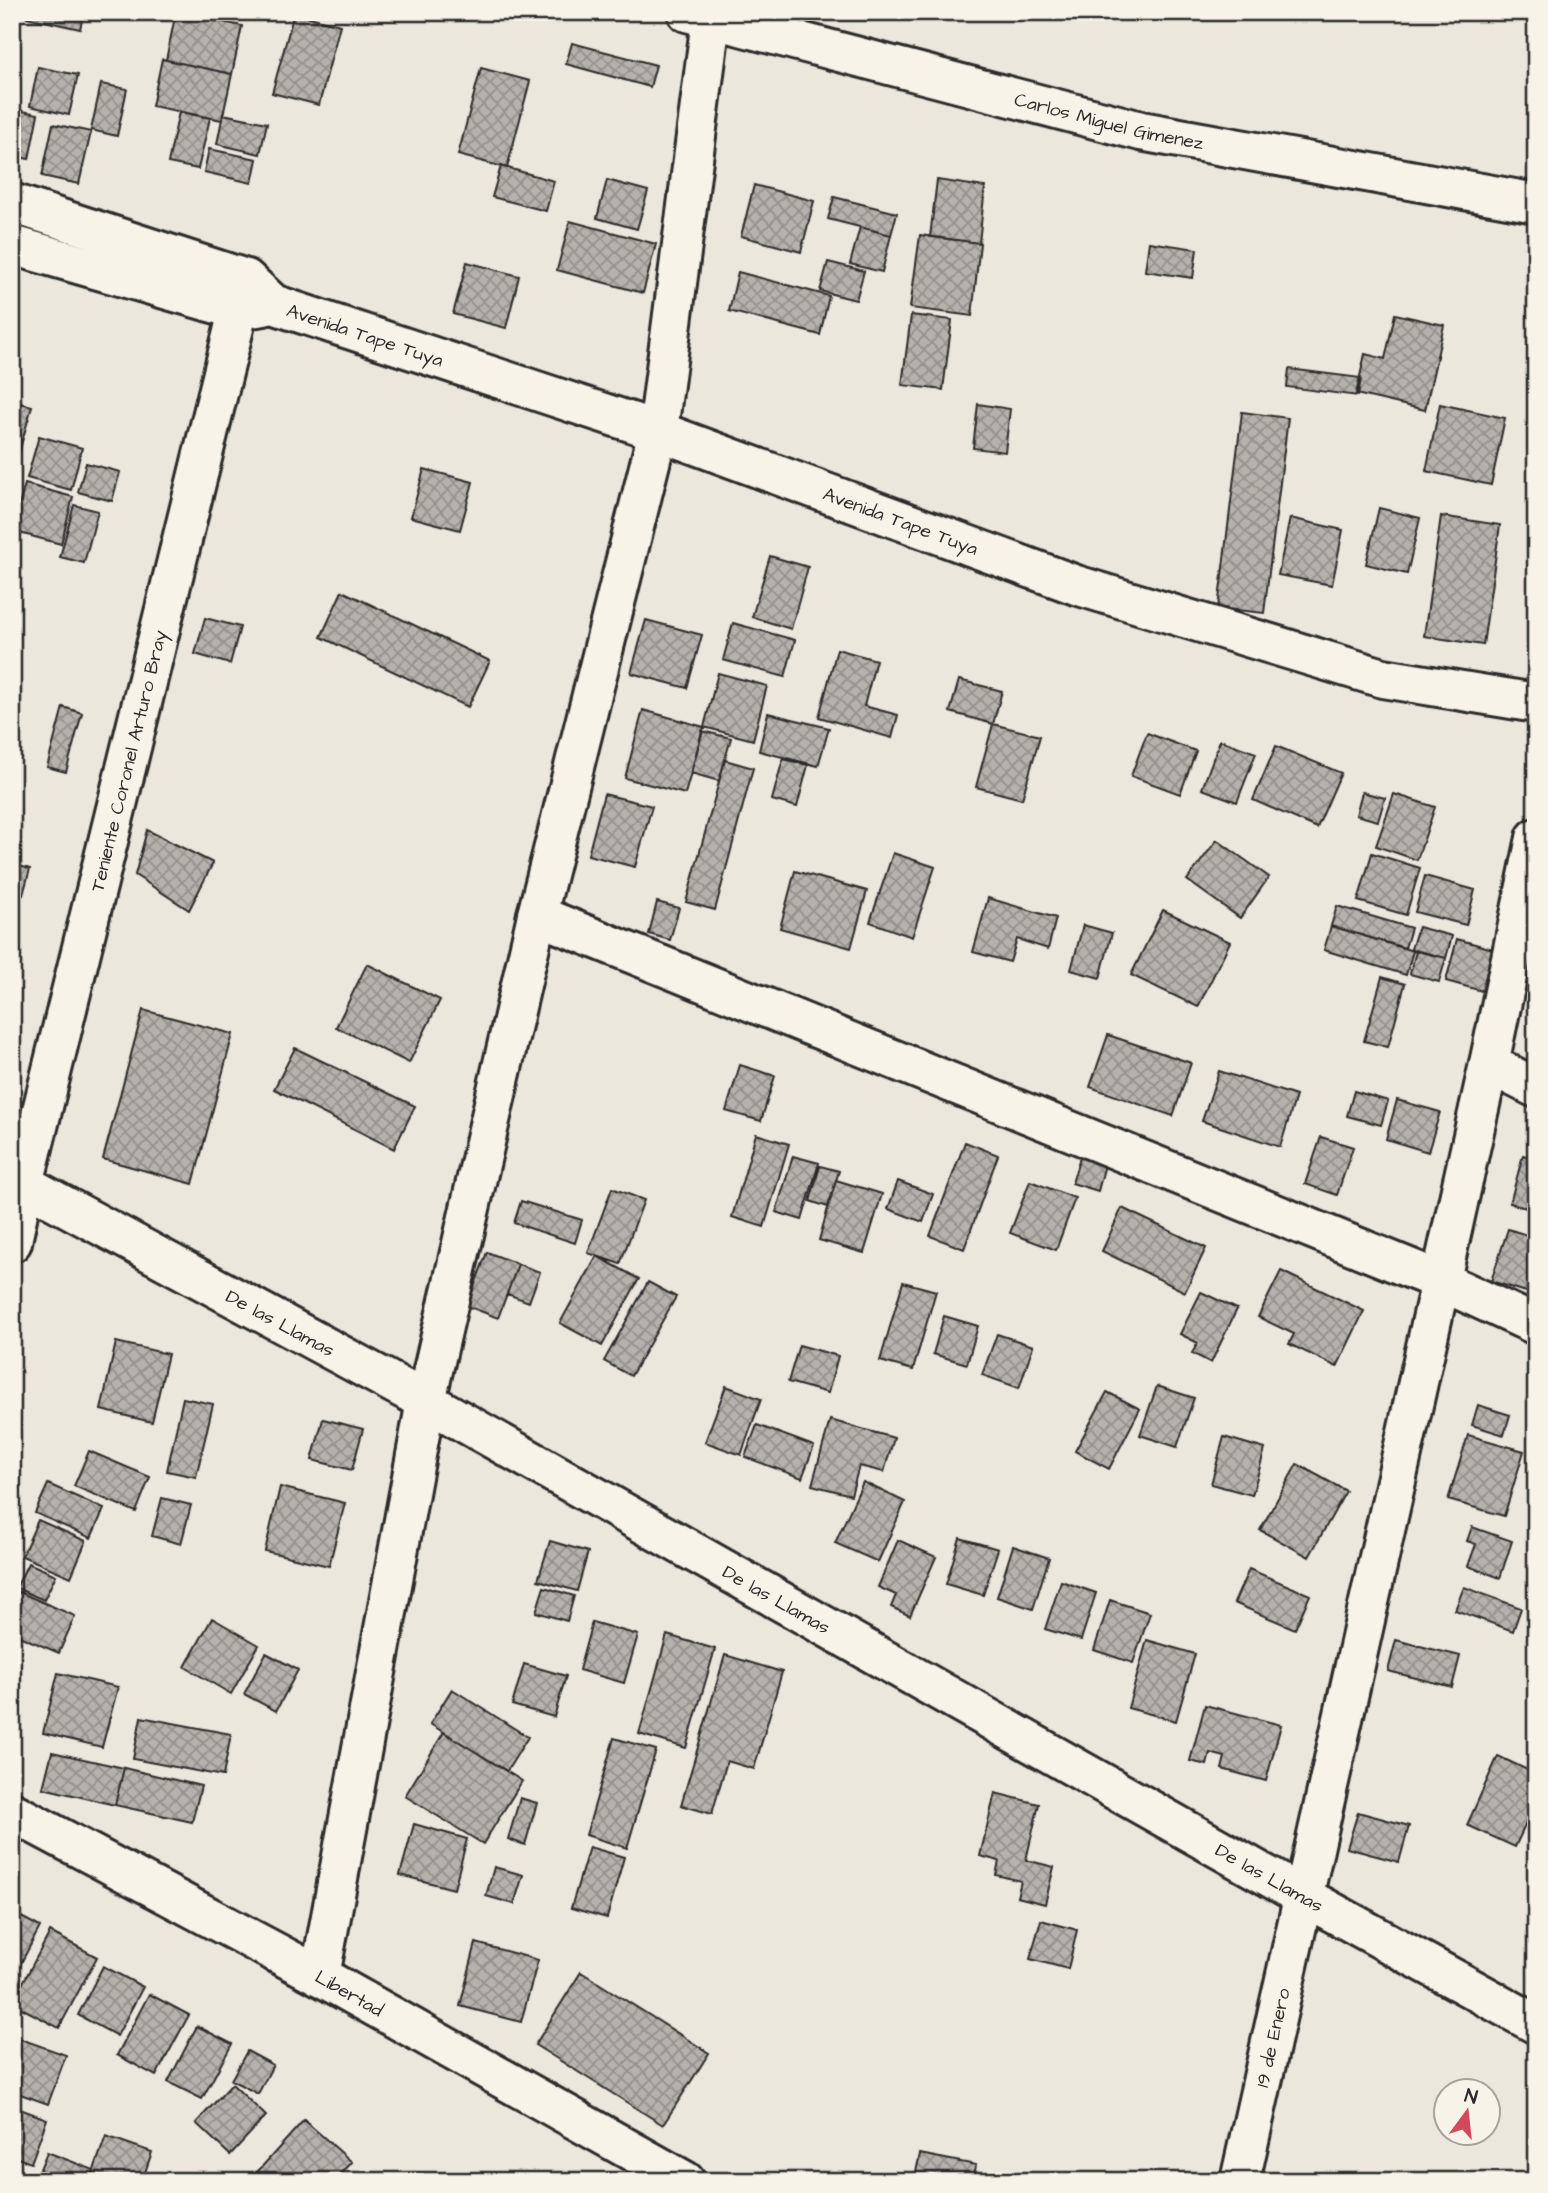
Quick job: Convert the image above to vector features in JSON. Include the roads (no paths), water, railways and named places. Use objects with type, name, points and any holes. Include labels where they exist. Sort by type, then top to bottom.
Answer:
[{"type":"street","name":"Carlos Miguel Gimenez","points":[[703,14],[1141,131],[1536,203]]},
{"type":"street","points":[[320,1976],[426,1401],[537,915],[659,431],[703,14]]},
{"type":"street","name":"Avenida Tape Tuya","points":[[12,203],[252,298],[659,431],[1076,585],[1383,678],[1536,703]]},
{"type":"street","name":"Avenida Tape Tuya","points":[[12,245],[252,298]]},
{"type":"street","name":"Teniente Coronel Arturo Bray","points":[[12,1242],[18,1182],[252,298]]},
{"type":"street","name":"19 de Enero","points":[[1240,2181],[1489,1064],[1536,838]]},
{"type":"street","points":[[537,915],[1441,1280],[1536,1325]]},
{"type":"street","points":[[1489,1064],[1536,1088]]},
{"type":"street","name":"De las Llamas","points":[[18,1182],[426,1401],[1303,1896],[1536,2024]]},
{"type":"street","name":"Libertad","points":[[12,1812],[320,1976],[685,2181]]}]
